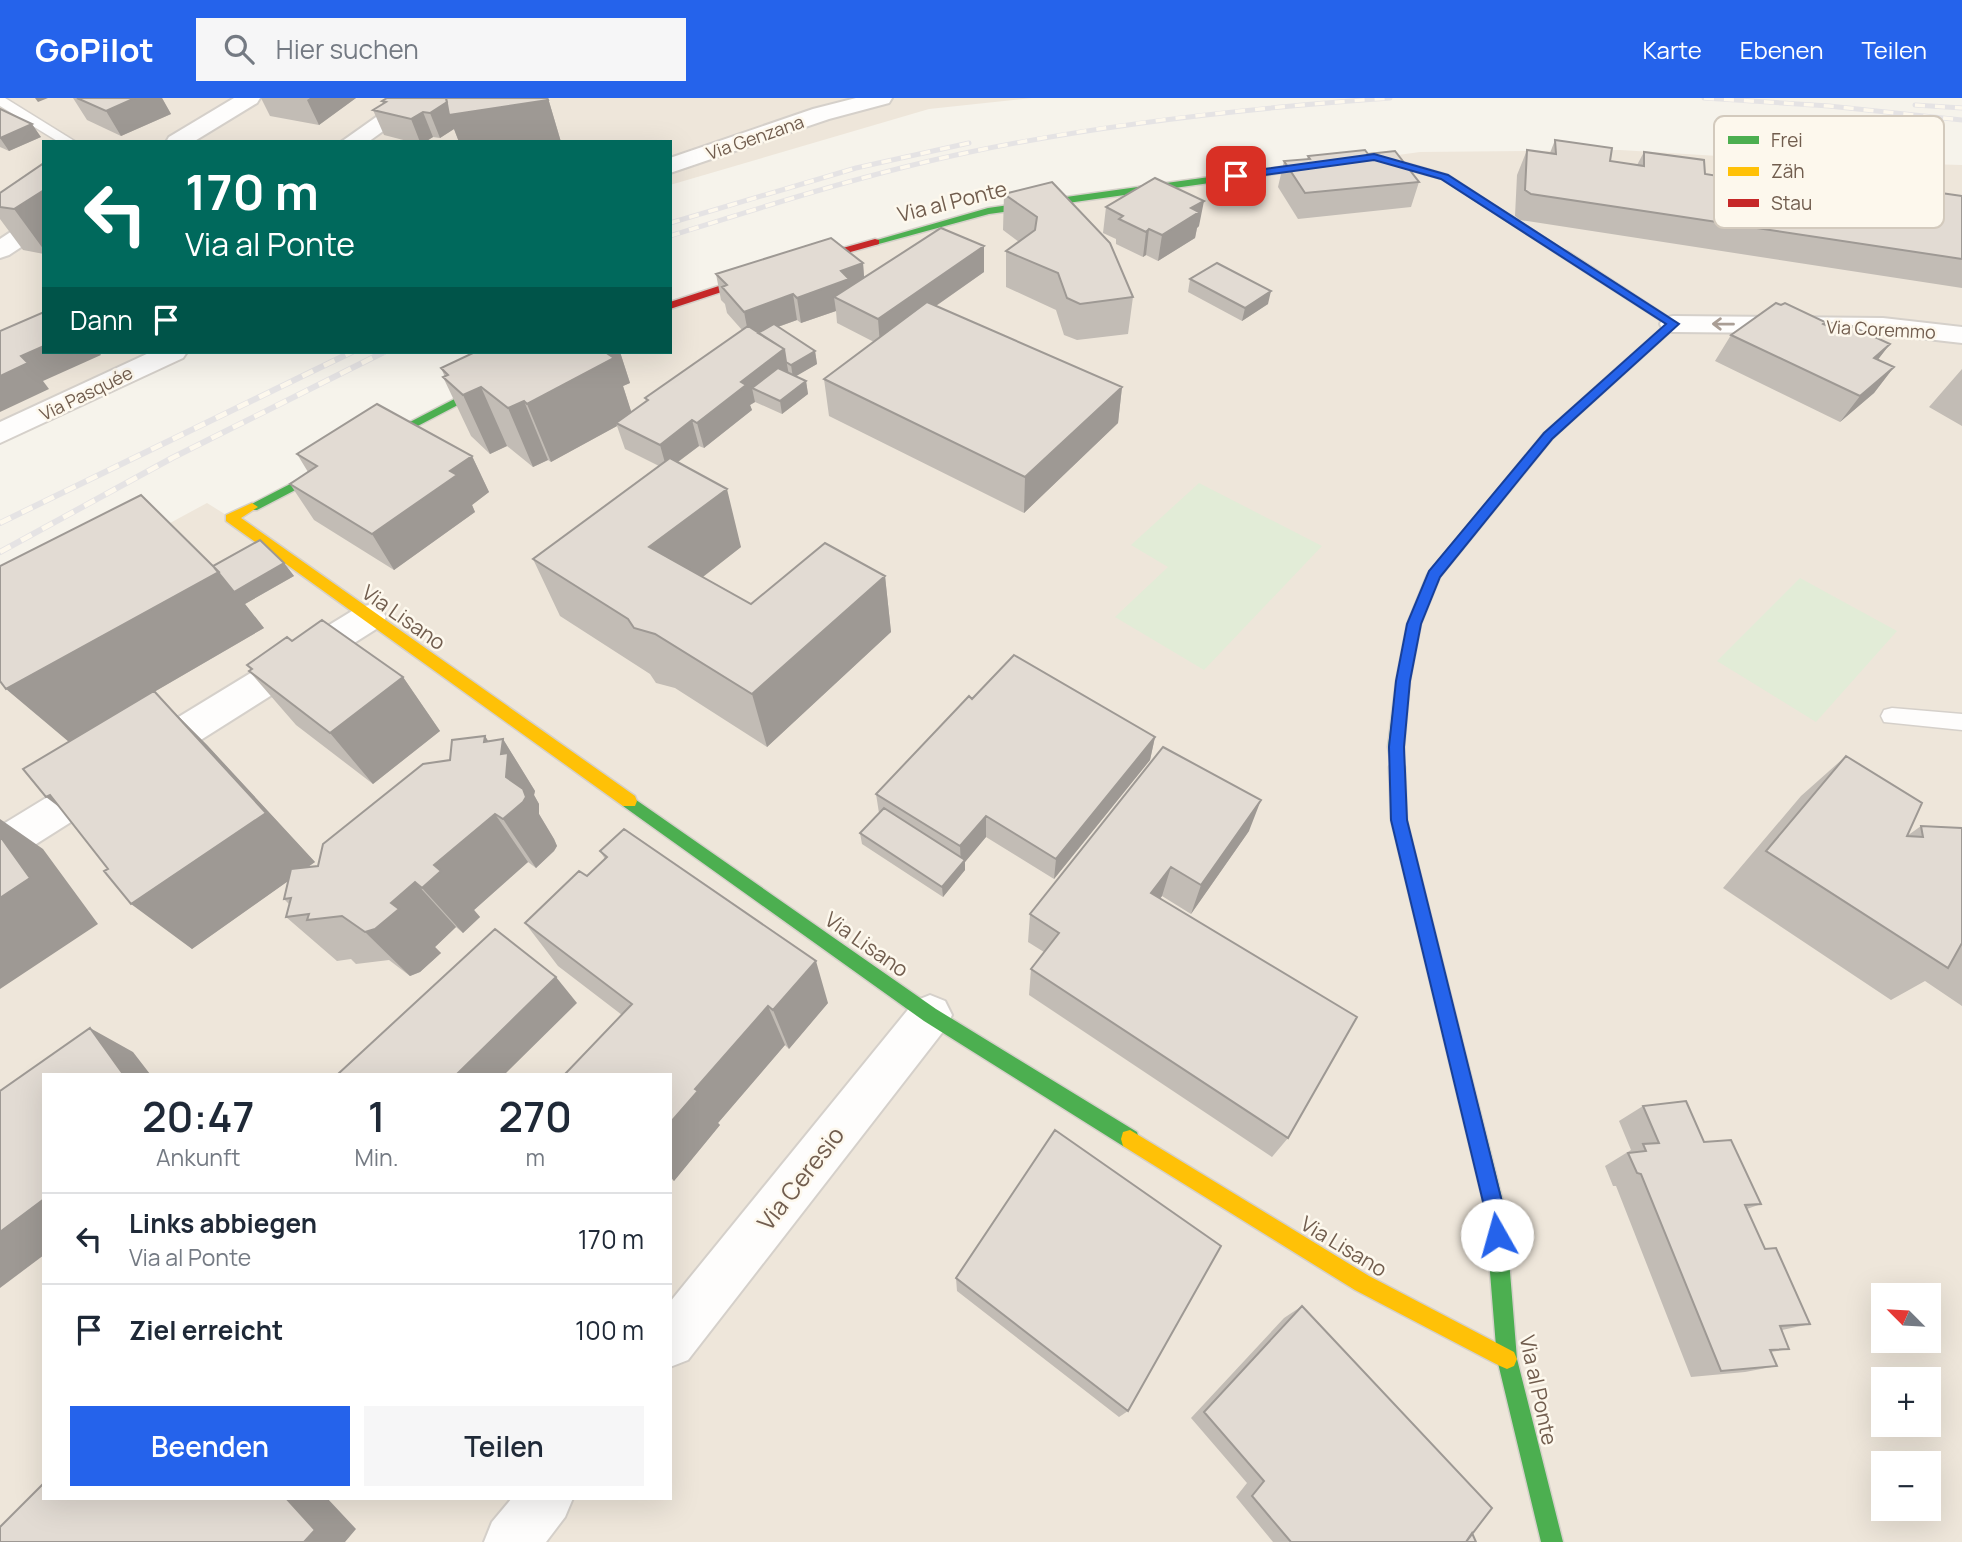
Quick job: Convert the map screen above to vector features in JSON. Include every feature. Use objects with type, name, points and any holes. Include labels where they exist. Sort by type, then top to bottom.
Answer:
[{"type":"street","points":[[180,140],[248,98]]},
{"type":"street","points":[[355,140],[418,98]]},
{"type":"street","name":"Via Genzana","points":[[672,165],[821,114],[881,98]]},
{"type":"street","name":"Via al Ponte","points":[[672,305],[793,265],[988,211],[1374,157],[1445,177],[1673,324],[1548,436],[1434,575],[1414,624],[1403,681],[1396,747],[1399,820],[1494,1210],[1507,1359],[1552,1542]]},
{"type":"street","points":[[0,250],[42,221]]},
{"type":"street","name":"Via Coremmo","points":[[1673,324],[1884,326],[1962,335]]},
{"type":"street","name":"Via Pasquée","points":[[0,434],[169,354]]},
{"type":"street","name":"Via Lisano","points":[[549,354],[231,518],[930,1014],[1362,1283],[1507,1359]]},
{"type":"street","points":[[0,846],[369,617]]},
{"type":"street","name":"Via Ceresio","points":[[672,1339],[930,1014]]},
{"type":"street","points":[[512,1542],[544,1500]]},
{"type":"lane","points":[[0,101],[66,140]]},
{"type":"lane","points":[[1892,716],[1962,722]]},
{"type":"shaded area","points":[[0,98],[1032,98],[929,109],[672,184],[672,140],[42,140],[42,354],[169,354],[0,434]]},
{"type":"shaded area","points":[[1620,150],[1714,156],[1714,228],[1944,228],[1944,164],[1962,165],[1962,1542],[0,1542],[0,615],[207,503],[231,518],[549,354],[672,354],[672,305],[988,211],[1420,152]]},
{"type":"green space","points":[[1199,483],[1322,546],[1204,670],[1115,617],[1168,567],[1131,545]]},
{"type":"green space","points":[[1800,578],[1897,631],[1816,722],[1717,661]]},
{"type":"building","points":[[77,98],[135,98],[106,111]]},
{"type":"building","points":[[387,98],[446,98],[447,102],[430,113],[423,112],[411,119],[373,110],[386,102],[382,101]]},
{"type":"building","points":[[446,98],[547,98],[548,100],[449,115]]},
{"type":"building","points":[[0,109],[32,124],[0,138]]},
{"type":"building","points":[[1555,140],[1612,148],[1610,161],[1644,166],[1644,152],[1704,160],[1705,174],[1714,175],[1714,222],[1531,194],[1525,190],[1527,150],[1556,154]]},
{"type":"building","points":[[1365,150],[1368,154],[1395,151],[1419,182],[1305,193],[1284,161],[1310,159],[1308,156]]},
{"type":"building","points":[[42,164],[42,191],[14,209],[0,207],[0,193]]},
{"type":"building","points":[[1155,178],[1204,201],[1191,208],[1199,212],[1162,235],[1149,229],[1146,232],[1119,219],[1123,216],[1106,207]]},
{"type":"building","points":[[1052,182],[1110,243],[1133,297],[1080,304],[1067,298],[1058,273],[1006,251],[1035,230],[1037,217],[1004,194]]},
{"type":"building","points":[[1944,193],[1962,196],[1962,259],[1756,228],[1944,228]]},
{"type":"building","points":[[941,228],[984,246],[878,319],[834,297]]},
{"type":"building","points":[[831,238],[863,263],[841,271],[849,279],[797,298],[793,294],[744,312],[722,287],[727,285],[716,274]]},
{"type":"building","points":[[1217,263],[1271,291],[1245,308],[1190,279]]},
{"type":"building","points":[[927,302],[1122,387],[1025,477],[824,379]]},
{"type":"building","points":[[1776,303],[1785,303],[1825,322],[1823,324],[1828,326],[1832,323],[1844,329],[1849,325],[1890,344],[1874,358],[1894,367],[1860,396],[1731,335]]},
{"type":"building","points":[[42,313],[42,347],[21,356],[28,363],[0,376],[0,331]]},
{"type":"building","points":[[774,324],[815,351],[791,365],[786,362],[784,349],[758,333]]},
{"type":"building","points":[[748,326],[784,349],[741,382],[746,385],[697,423],[692,420],[660,445],[616,423],[648,400],[645,398]]},
{"type":"building","points":[[471,354],[608,354],[614,358],[527,404],[524,401],[508,408],[481,387],[463,395],[443,377],[448,375],[441,368]]},
{"type":"building","points":[[778,368],[806,381],[780,401],[752,388]]},
{"type":"building","points":[[377,404],[472,456],[450,471],[457,475],[372,534],[290,484],[317,466],[297,454]]},
{"type":"building","points":[[670,458],[727,489],[649,547],[751,604],[825,543],[885,576],[752,694],[655,634],[634,628],[628,619],[533,559]]},
{"type":"building","points":[[141,495],[219,572],[6,689],[0,681],[0,566]]},
{"type":"building","points":[[260,540],[284,563],[234,592],[213,566]]},
{"type":"building","points":[[322,620],[403,677],[330,733],[249,671],[252,669],[247,665],[287,637],[292,641]]},
{"type":"building","points":[[1014,655],[1155,737],[1056,859],[986,816],[960,846],[876,794],[969,696],[972,699]]},
{"type":"building","points":[[154,691],[266,813],[131,904],[104,871],[108,869],[50,795],[46,797],[23,769]]},
{"type":"building","points":[[485,736],[484,742],[503,739],[501,754],[508,753],[506,777],[523,789],[526,797],[523,802],[503,819],[495,814],[434,865],[441,871],[422,888],[415,882],[391,903],[399,909],[375,929],[365,932],[342,916],[307,920],[309,914],[286,917],[291,898],[284,899],[291,869],[318,866],[323,844],[423,764],[450,760],[452,740]]},
{"type":"building","points":[[1163,747],[1261,800],[1201,885],[1171,867],[1151,893],[1357,1017],[1288,1138],[1031,969],[1059,933],[1030,914]]},
{"type":"building","points":[[1846,756],[1922,803],[1907,836],[1923,837],[1921,826],[1962,828],[1962,943],[1948,968],[1766,851]]},
{"type":"building","points":[[884,808],[965,860],[942,887],[860,833]]},
{"type":"building","points":[[624,829],[816,961],[773,1010],[768,1006],[695,1089],[698,1091],[672,1121],[672,1073],[566,1073],[632,1004],[525,923],[579,871],[587,876],[607,857],[600,851]]},
{"type":"building","points":[[0,836],[30,878],[0,898]]},
{"type":"building","points":[[495,929],[556,977],[458,1073],[339,1073]]},
{"type":"building","points":[[90,1028],[122,1073],[42,1073],[42,1200],[0,1232],[0,1091]]},
{"type":"building","points":[[1686,1101],[1704,1142],[1731,1140],[1761,1204],[1745,1205],[1765,1249],[1776,1248],[1810,1324],[1780,1326],[1789,1349],[1770,1350],[1777,1366],[1721,1371],[1641,1174],[1637,1173],[1628,1153],[1646,1151],[1643,1144],[1659,1143],[1643,1106]]},
{"type":"building","points":[[1055,1130],[1221,1246],[1128,1411],[956,1278]]},
{"type":"building","points":[[1302,1306],[1492,1508],[1466,1542],[1291,1542],[1252,1496],[1264,1481],[1204,1412]]},
{"type":"building","points":[[42,1485],[42,1500],[288,1500],[315,1530],[304,1542],[0,1542],[0,1527]]},
{"type":"building","points":[[1472,1533],[1476,1542],[1466,1542]]},
{"type":"railway","points":[[672,235],[857,180],[932,160],[1022,142],[1179,118],[1390,98]]},
{"type":"railway","points":[[1704,98],[1829,106],[1924,116]]},
{"type":"railway","points":[[1915,105],[1962,108]]},
{"type":"railway","points":[[1944,118],[1962,120]]},
{"type":"railway","points":[[672,222],[856,168],[969,143]]},
{"type":"railway","points":[[0,523],[348,354]]},
{"type":"railway","points":[[0,552],[172,458],[380,354]]},
{"type":"traffic: fast","points":[[875,242],[988,211],[1374,157],[1445,177],[1563,253]]},
{"type":"traffic: fast","points":[[252,507],[549,354]]},
{"type":"traffic: fast","points":[[1397,767],[1396,747],[1403,681],[1414,624],[1434,575],[1548,436]]},
{"type":"traffic: fast","points":[[629,801],[930,1015],[1130,1139]]},
{"type":"traffic: fast","points":[[1452,1036],[1495,1210],[1507,1359],[1552,1542]]},
{"type":"traffic: slow","points":[[1548,436],[1673,324],[1563,253]]},
{"type":"traffic: slow","points":[[252,507],[231,518],[629,801]]},
{"type":"traffic: slow","points":[[1397,767],[1399,820],[1452,1036]]},
{"type":"traffic: slow","points":[[1130,1139],[1362,1283],[1507,1359]]},
{"type":"traffic: jam","points":[[672,305],[793,265],[875,242]]},
{"type":"route","points":[[1236,176],[1374,157],[1445,177],[1673,324],[1548,436],[1434,575],[1414,624],[1403,681],[1396,747],[1399,820],[1494,1210],[1497,1235]]}]
